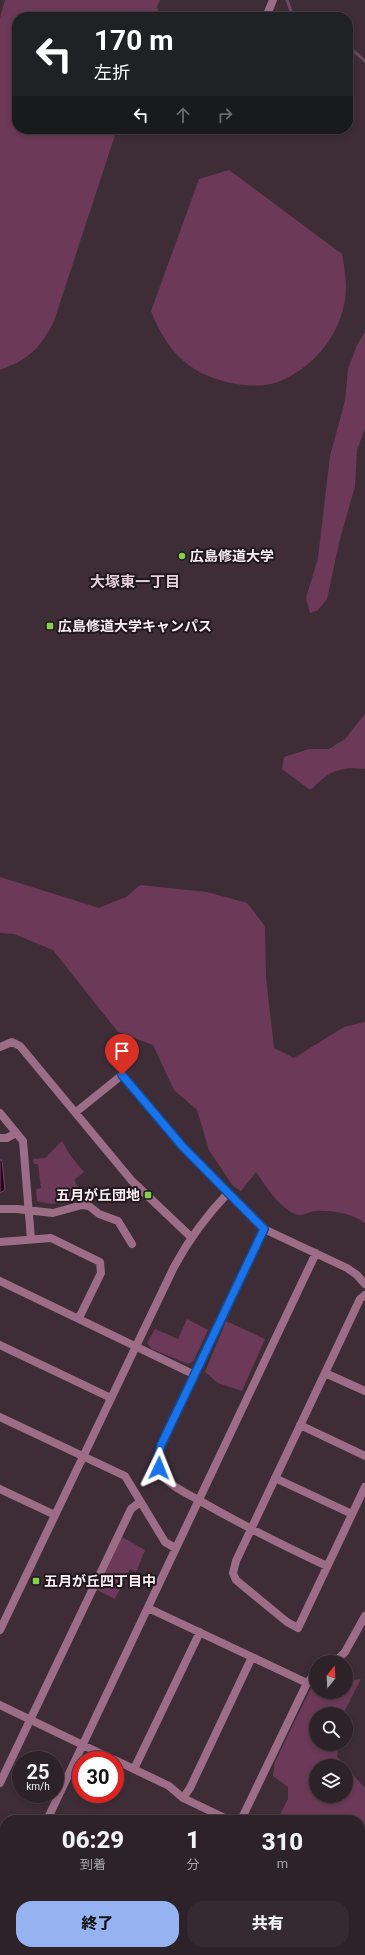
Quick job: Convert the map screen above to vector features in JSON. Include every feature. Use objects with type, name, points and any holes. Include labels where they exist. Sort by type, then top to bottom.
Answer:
[{"type":"street","points":[[268,12],[273,0]]},
{"type":"street","points":[[0,1047],[12,1042],[18,1043],[132,1181],[191,1238]]},
{"type":"street","points":[[76,1112],[122,1075],[183,1147],[264,1229],[352,1271],[365,1284]]},
{"type":"street","points":[[0,1113],[23,1141],[31,1240]]},
{"type":"street","points":[[0,1138],[7,1138],[16,1133]]},
{"type":"street","points":[[0,1630],[174,1267],[191,1238],[206,1217],[228,1193]]},
{"type":"street","points":[[0,1209],[53,1213],[82,1205],[89,1206],[99,1214],[118,1221],[132,1244]]},
{"type":"street","points":[[264,1229],[161,1445],[158,1458],[159,1468],[164,1476],[173,1484],[198,1500],[251,1530],[327,1566]]},
{"type":"street","points":[[0,1242],[51,1238],[100,1262],[101,1273],[79,1318]]},
{"type":"street","points":[[48,1815],[316,1253]]},
{"type":"street","points":[[0,1281],[195,1374]]},
{"type":"street","points":[[365,1295],[360,1299],[234,1564],[233,1573],[235,1578],[241,1585],[298,1628],[365,1487]]},
{"type":"street","points":[[0,1345],[111,1398]]},
{"type":"street","points":[[325,1372],[365,1392]]},
{"type":"street","points":[[0,1416],[125,1476],[165,1542],[175,1548]]},
{"type":"street","points":[[300,1425],[365,1456]]},
{"type":"street","points":[[275,1478],[352,1514]]},
{"type":"street","points":[[0,1489],[55,1515]]},
{"type":"street","points":[[0,1783],[131,1509],[140,1502]]},
{"type":"street","points":[[148,1608],[307,1683],[243,1815]]},
{"type":"street","points":[[342,1655],[365,1616]]},
{"type":"street","points":[[134,1769],[200,1632]]},
{"type":"street","points":[[183,1798],[190,1788],[252,1657]]},
{"type":"street","points":[[0,1705],[95,1751]]},
{"type":"street","points":[[124,1764],[169,1786],[183,1798],[219,1815]]},
{"type":"shaded area","points":[[5,0],[160,0],[157,7],[158,12],[12,12],[12,134],[115,134],[54,321],[44,338],[33,352],[19,362],[0,370],[0,18]]},
{"type":"shaded area","points":[[229,170],[342,254],[346,292],[341,318],[329,341],[312,361],[301,369],[278,382],[268,385],[258,386],[234,384],[212,377],[193,368],[173,350],[158,328],[151,311],[199,179]]},
{"type":"shaded area","points":[[365,332],[365,429],[357,450],[355,486],[339,543],[327,599],[318,610],[310,613],[306,598],[318,558],[330,456],[345,401],[348,369],[357,345]]},
{"type":"shaded area","points":[[365,714],[365,769],[349,768],[336,771],[329,774],[312,789],[309,789],[282,769],[284,757],[309,749],[329,749],[345,739]]},
{"type":"shaded area","points":[[0,877],[99,908],[126,897],[140,885],[207,892],[247,903],[265,926],[266,978],[274,1048],[294,1058],[344,1027],[365,1022],[365,1223],[349,1215],[330,1211],[314,1211],[302,1215],[295,1214],[285,1208],[276,1199],[256,1172],[241,1191],[233,1186],[209,1150],[197,1110],[174,1090],[153,1045],[118,1032],[53,950],[14,934],[0,933]]},
{"type":"shaded area","points":[[62,1141],[70,1155],[84,1172],[74,1180],[81,1192],[80,1198],[52,1204],[37,1201],[36,1189],[41,1188],[38,1164],[34,1164],[33,1159],[45,1158]]},
{"type":"shaded area","points":[[0,1160],[2,1160],[5,1190],[0,1193]]},
{"type":"shaded area","points":[[187,1319],[208,1330],[193,1362],[188,1364],[152,1349],[147,1343],[155,1329],[178,1339]]},
{"type":"shaded area","points":[[226,1321],[265,1339],[242,1391],[218,1383],[205,1372]]},
{"type":"shaded area","points":[[122,1537],[145,1550],[136,1572],[130,1569],[115,1599],[97,1590]]},
{"type":"shaded area","points":[[361,1679],[353,1695],[353,1680]]},
{"type":"shaded area","points":[[309,1692],[309,1699],[351,1699],[347,1707],[309,1707],[309,1751],[338,1751],[337,1757],[339,1759],[309,1759],[309,1803],[353,1803],[353,1775],[365,1788],[365,1815],[280,1815],[288,1799],[288,1787],[273,1776],[275,1762]]},
{"type":"waterway","points":[[287,0],[292,12]]},
{"type":"waterway","points":[[353,50],[365,61]]},
{"type":"place","name":"広島修道大学","points":[[182,556]]},
{"type":"place","name":"広島修道大学キャンパス","points":[[50,626]]},
{"type":"place","name":"五月が丘団地","points":[[148,1195]]},
{"type":"place","name":"五月が丘四丁目中","points":[[36,1581]]},
{"type":"district","name":"大塚東一丁目","points":[[135,582]]},
{"type":"route","points":[[122,1075],[183,1147],[264,1229],[161,1445],[158,1458],[159,1468]]}]
